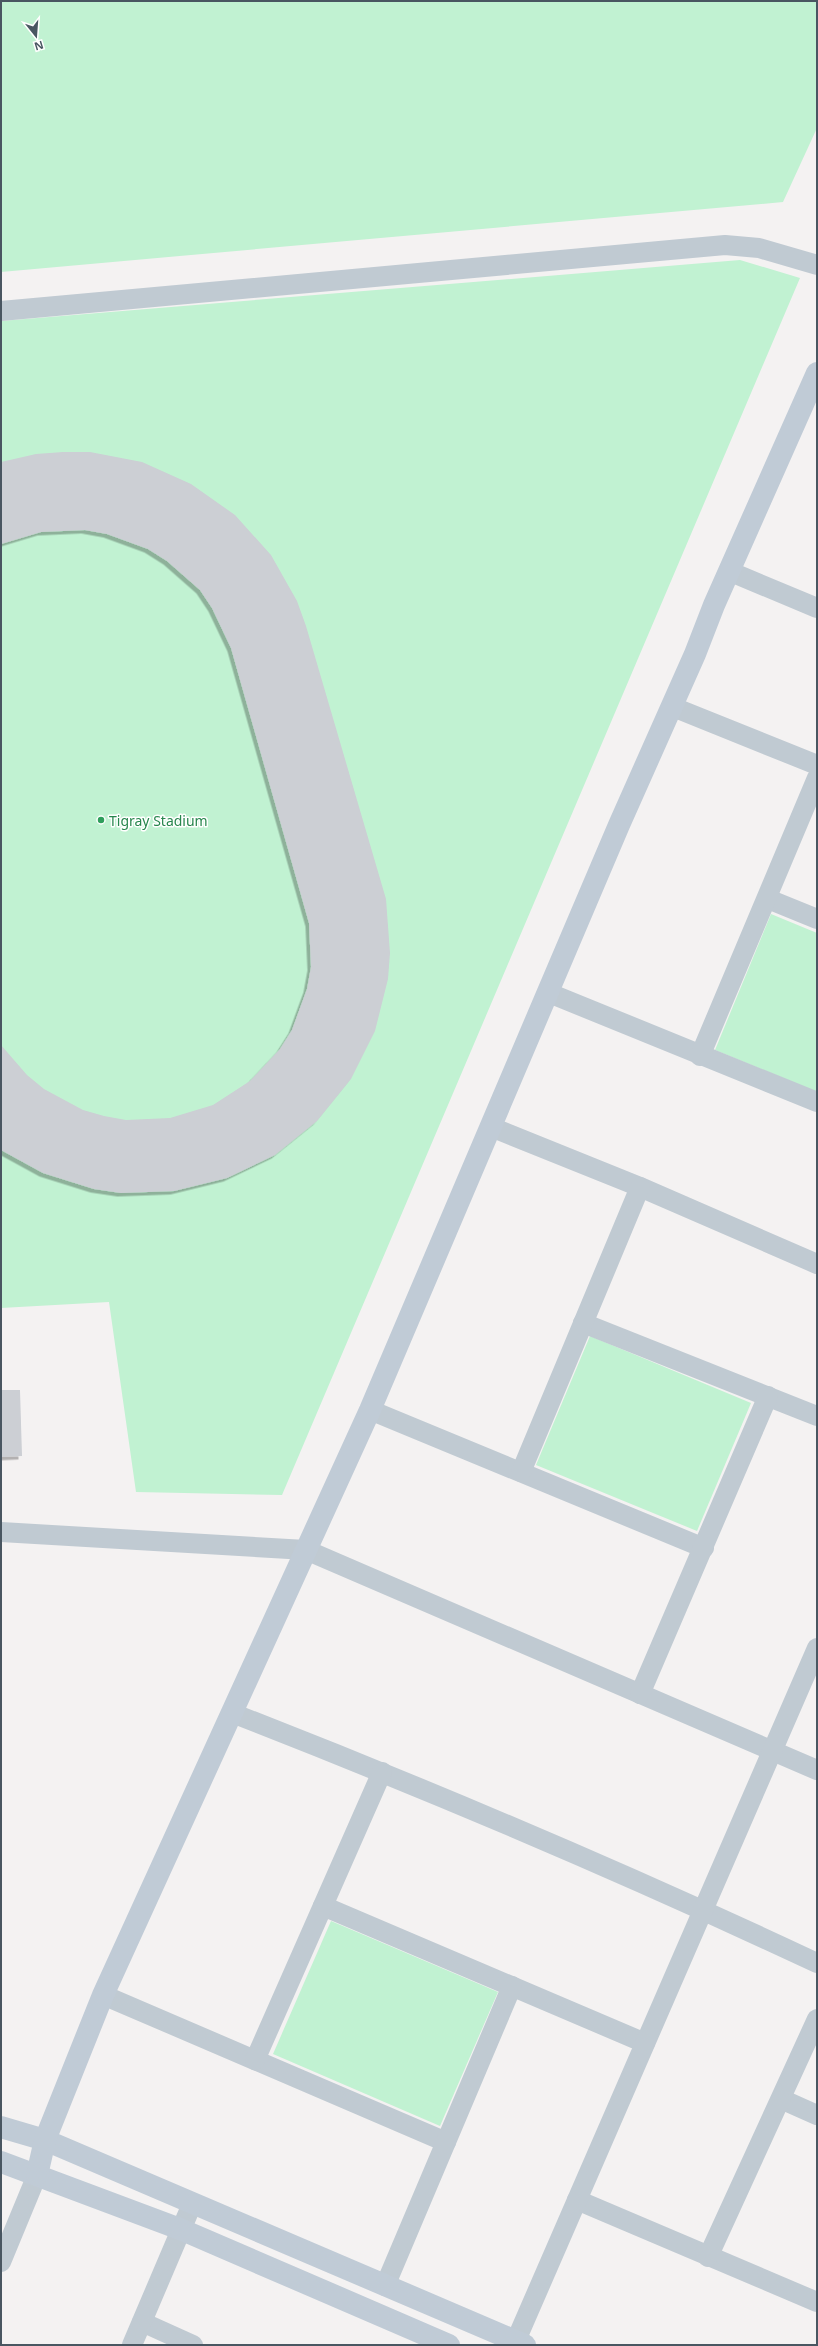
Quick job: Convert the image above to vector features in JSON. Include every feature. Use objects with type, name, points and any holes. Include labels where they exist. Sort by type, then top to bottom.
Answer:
[{"type":"street","points":[[1,311],[725,246],[759,248],[817,265]]},
{"type":"street","points":[[1,2262],[37,2175],[45,2140],[104,1995],[370,1410],[549,993],[619,825],[673,707],[714,605],[731,572],[817,372]]},
{"type":"street","points":[[731,572],[817,608]]},
{"type":"street","points":[[673,707],[817,765]]},
{"type":"street","points":[[700,1056],[768,899],[817,778]]},
{"type":"street","points":[[768,899],[817,919]]},
{"type":"street","points":[[549,993],[700,1056],[817,1102]]},
{"type":"street","points":[[491,1127],[640,1187],[817,1264]]},
{"type":"street","points":[[521,1472],[640,1187]]},
{"type":"street","points":[[583,1323],[817,1416]]},
{"type":"street","points":[[640,1694],[768,1396]]},
{"type":"street","points":[[370,1410],[704,1548]]},
{"type":"street","points":[[1,1532],[306,1550],[817,1770]]},
{"type":"street","points":[[1,2127],[45,2140],[518,2344],[577,2200],[817,1648]]},
{"type":"street","points":[[232,1713],[382,1772],[703,1910],[817,1964]]},
{"type":"street","points":[[255,2060],[382,1772]]},
{"type":"street","points":[[323,1906],[645,2043]]},
{"type":"street","points":[[385,2286],[512,1986]]},
{"type":"street","points":[[104,1995],[446,2142]]},
{"type":"street","points":[[708,2257],[817,2020]]},
{"type":"street","points":[[781,2098],[817,2115]]},
{"type":"street","points":[[1,2162],[180,2229],[449,2345]]},
{"type":"street","points":[[577,2200],[708,2257],[817,2302]]},
{"type":"street","points":[[132,2345],[180,2229],[192,2204]]},
{"type":"street","points":[[142,2322],[193,2345]]},
{"type":"green space","points":[[1,1],[817,1],[817,128],[783,202],[1,272]]},
{"type":"green space","points":[[740,260],[800,278],[282,1495],[136,1492],[109,1302],[1,1308],[1,321]]},
{"type":"green space","points":[[771,914],[817,933],[817,1092],[715,1050]]},
{"type":"green space","points":[[590,1336],[751,1403],[697,1531],[536,1465]]},
{"type":"green space","points":[[331,1921],[498,1992],[440,2126],[273,2054]]},
{"type":"building","points":[[90,452],[142,462],[191,484],[235,515],[271,555],[297,601],[306,626],[386,899],[390,953],[388,979],[375,1031],[351,1079],[317,1121],[275,1155],[227,1178],[174,1191],[121,1193],[94,1189],[43,1173],[1,1150],[1,1045],[27,1075],[44,1089],[83,1110],[104,1116],[126,1120],[170,1118],[213,1105],[250,1081],[280,1049],[292,1030],[307,989],[311,967],[309,923],[231,648],[212,608],[200,590],[167,561],[148,549],[107,534],[85,530],[41,532],[1,544],[1,462],[36,454]]},
{"type":"building","points":[[1,1390],[20,1390],[22,1456],[1,1457]]},
{"type":"place","name":"Tigray Stadium","points":[[101,820]]}]
